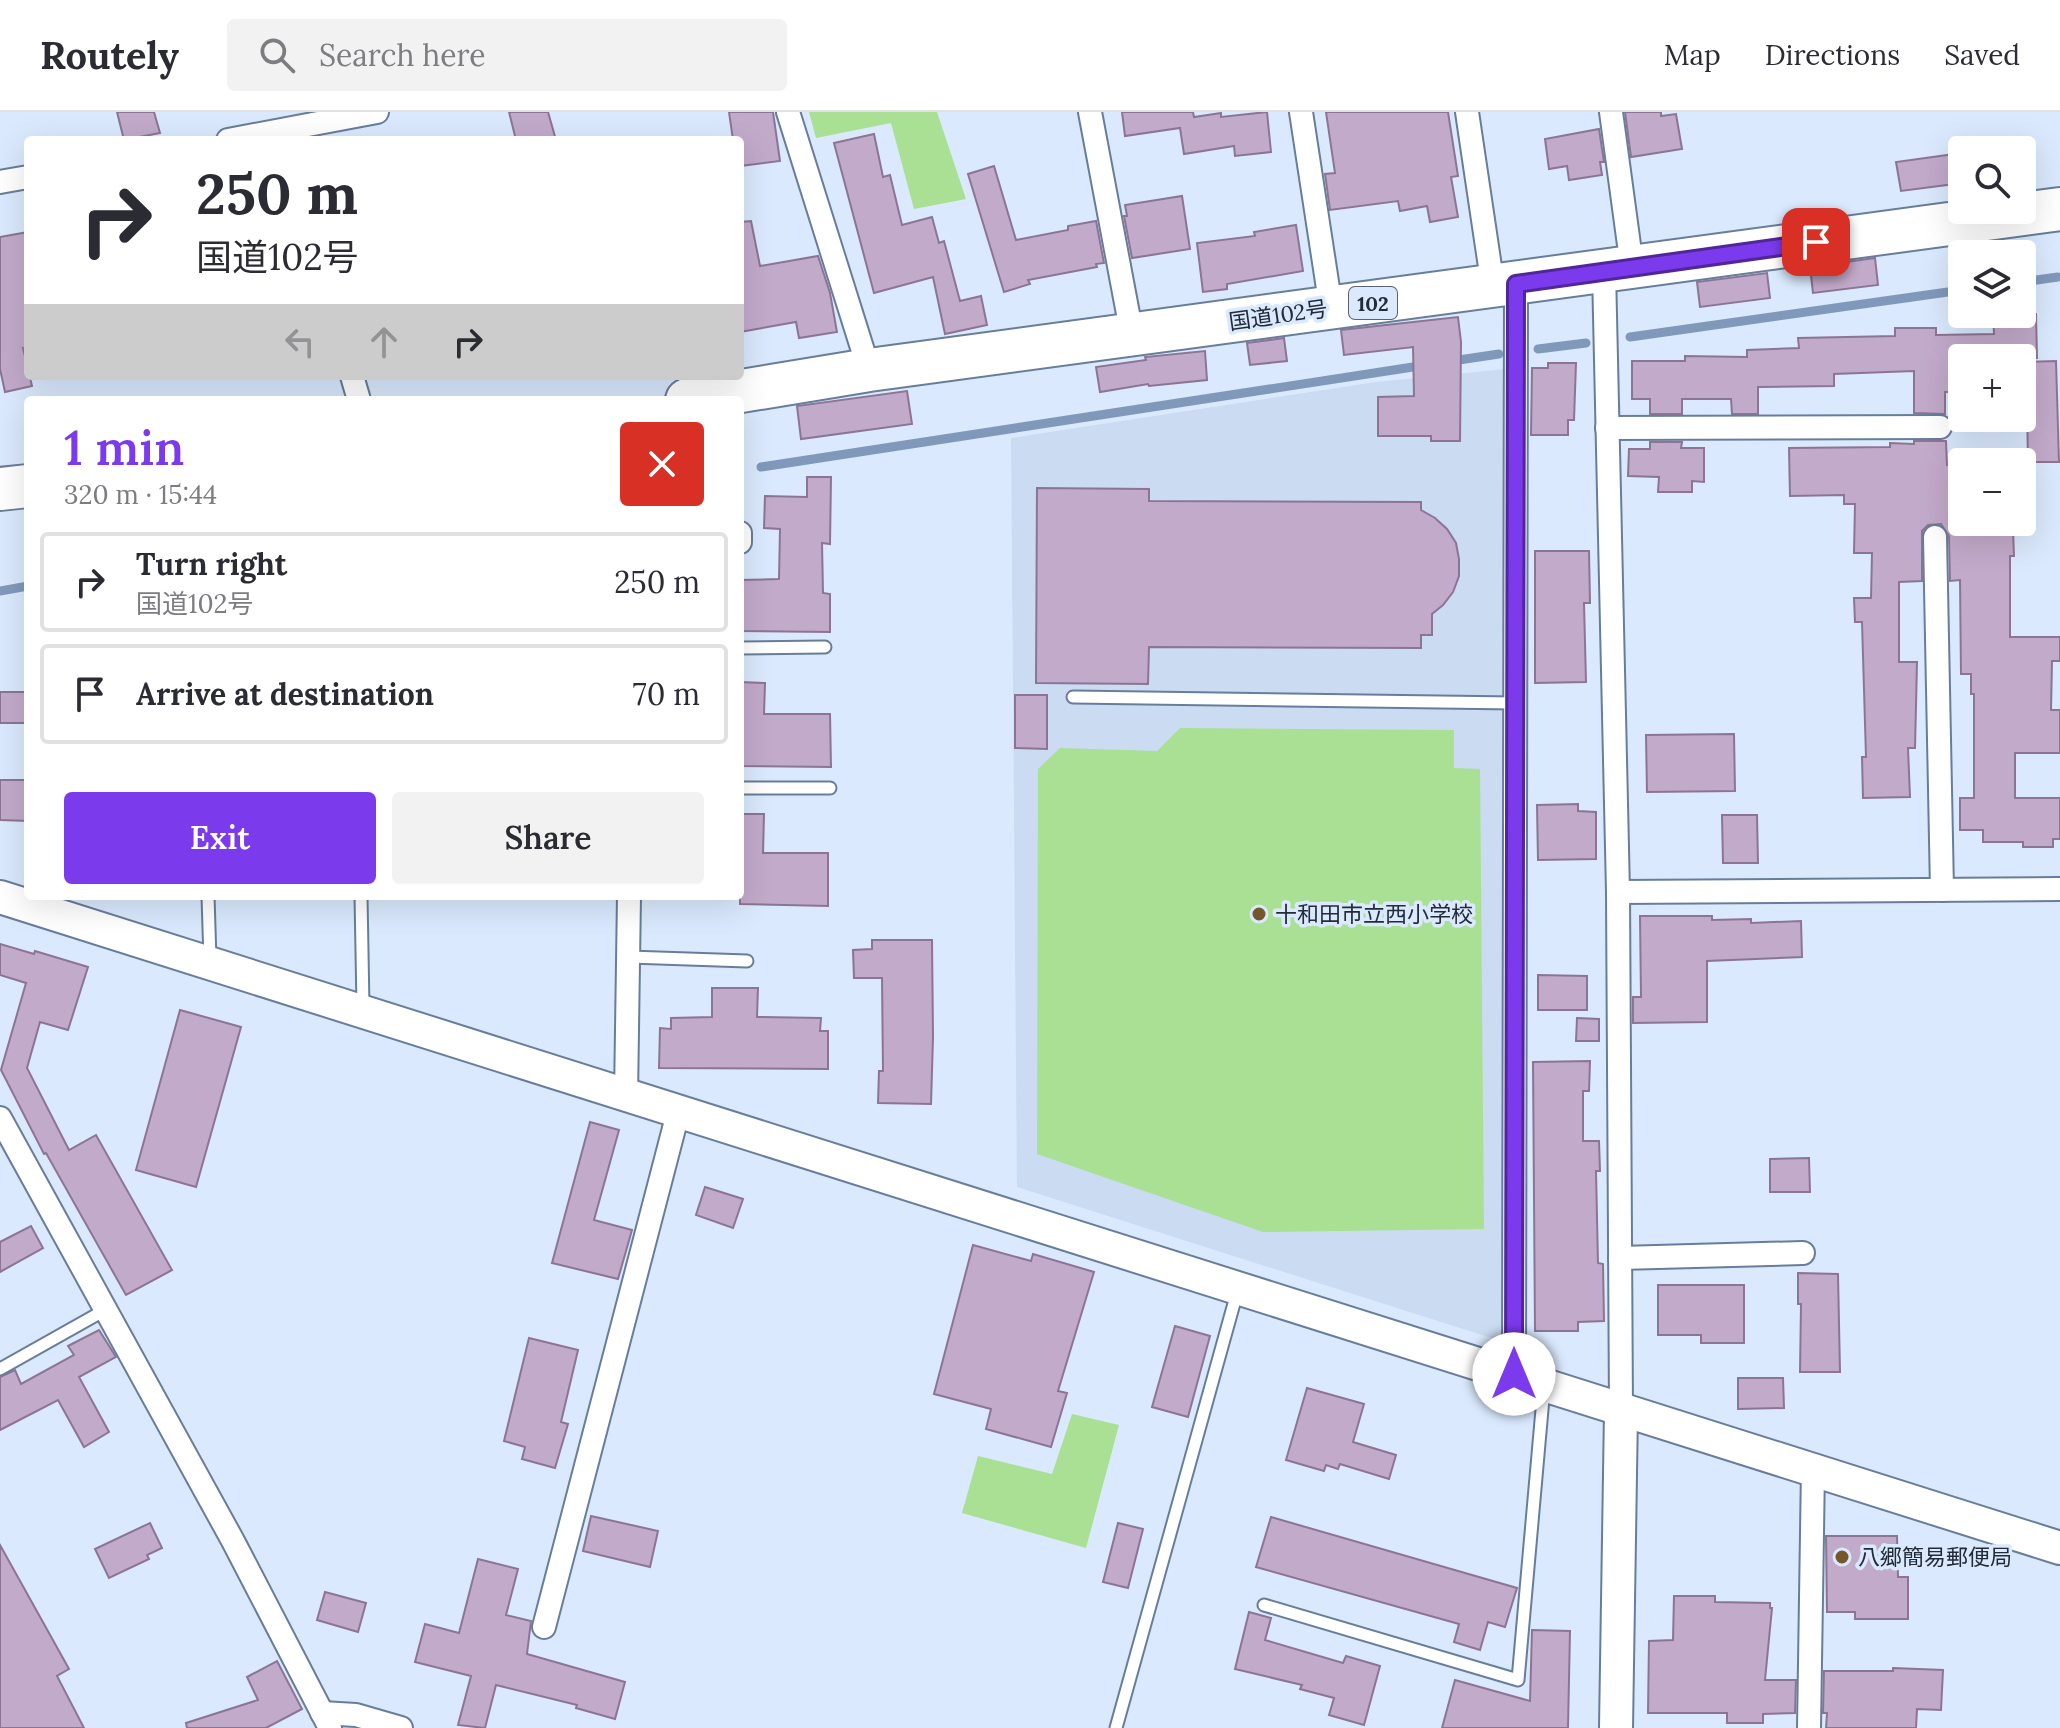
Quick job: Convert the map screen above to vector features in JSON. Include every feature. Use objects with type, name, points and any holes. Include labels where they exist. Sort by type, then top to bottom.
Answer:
[{"type":"highway","name":"国道102号","points":[[737,396],[869,370],[2060,209]]},
{"type":"highway","points":[[0,489],[24,486]]},
{"type":"street","points":[[244,136],[377,112]]},
{"type":"street","points":[[788,112],[869,370]]},
{"type":"street","points":[[1090,112],[1132,335]]},
{"type":"street","points":[[1301,112],[1331,308]]},
{"type":"street","points":[[1467,112],[1505,286],[1515,703],[1514,1374]]},
{"type":"street","points":[[1611,112],[1618,269],[1607,428],[1618,892],[1621,1411],[1616,1728]]},
{"type":"street","points":[[0,182],[24,178]]},
{"type":"street","points":[[1607,428],[1940,427]]},
{"type":"street","points":[[1935,537],[1942,890]]},
{"type":"street","points":[[1618,892],[2060,889]]},
{"type":"street","points":[[0,897],[2060,1548]]},
{"type":"street","points":[[626,1097],[629,900]]},
{"type":"street","points":[[544,1627],[678,1113]]},
{"type":"street","points":[[0,1118],[233,1541],[320,1722],[356,1715],[401,1728]]},
{"type":"street","points":[[1620,1258],[1803,1253]]},
{"type":"street","points":[[1809,1728],[1813,1468]]},
{"type":"lane","points":[[744,648],[825,647]]},
{"type":"lane","points":[[1073,697],[1515,703]]},
{"type":"lane","points":[[744,788],[830,788]]},
{"type":"lane","points":[[208,900],[210,964]]},
{"type":"lane","points":[[361,900],[363,1013]]},
{"type":"lane","points":[[629,957],[747,961]]},
{"type":"lane","points":[[1116,1728],[1238,1289]]},
{"type":"lane","points":[[0,1369],[105,1310]]},
{"type":"lane","points":[[1264,1605],[1518,1680],[1544,1385]]},
{"type":"shaded area","name":"十和田市立西小学校","points":[[1505,369],[1504,1342],[1017,1187],[1011,438],[1376,382]]},
{"type":"green space","points":[[809,112],[937,112],[966,199],[914,209],[891,123],[816,138]]},
{"type":"green space","points":[[1180,728],[1454,730],[1454,768],[1480,769],[1484,1229],[1263,1232],[1037,1154],[1038,769],[1060,748],[1157,751]]},
{"type":"green space","points":[[1072,1414],[1119,1425],[1086,1548],[962,1513],[978,1456],[1052,1474]]},
{"type":"building","points":[[117,112],[154,112],[160,133],[123,136]]},
{"type":"building","points":[[509,112],[548,112],[555,136],[515,136]]},
{"type":"building","points":[[729,112],[773,112],[780,161],[744,166],[744,136],[732,136]]},
{"type":"building","points":[[1122,112],[1193,112],[1194,117],[1221,113],[1221,117],[1267,112],[1271,152],[1235,156],[1234,146],[1184,154],[1180,128],[1125,136]]},
{"type":"building","points":[[1326,112],[1448,112],[1458,176],[1451,177],[1458,217],[1430,222],[1427,206],[1400,211],[1398,201],[1330,210],[1325,174],[1335,173]]},
{"type":"building","points":[[1625,112],[1661,112],[1661,116],[1676,114],[1682,149],[1631,157]]},
{"type":"building","points":[[1599,129],[1604,162],[1600,162],[1602,175],[1569,180],[1567,166],[1549,169],[1545,139]]},
{"type":"building","points":[[874,134],[883,177],[890,175],[902,225],[932,217],[939,243],[944,241],[960,301],[981,296],[987,325],[945,334],[933,277],[874,293],[834,143]]},
{"type":"building","points":[[1948,155],[1948,185],[1901,191],[1896,162]]},
{"type":"building","points":[[994,166],[1016,240],[1096,221],[1104,263],[1028,280],[1030,284],[1004,292],[968,174]]},
{"type":"building","points":[[1182,196],[1190,249],[1132,258],[1124,216],[1127,216],[1125,205]]},
{"type":"building","points":[[751,221],[760,266],[818,256],[830,293],[837,332],[799,338],[796,322],[744,331],[744,222]]},
{"type":"building","points":[[1296,225],[1303,271],[1227,284],[1227,289],[1203,292],[1197,243],[1255,236],[1254,232]]},
{"type":"building","points":[[24,233],[24,380],[31,380],[32,386],[5,392],[0,369],[0,237]]},
{"type":"building","points":[[1875,258],[1878,285],[1813,293],[1810,267]]},
{"type":"building","points":[[1767,273],[1770,298],[1700,307],[1697,282]]},
{"type":"building","points":[[2036,314],[2037,358],[2036,344],[1948,344],[1945,414],[1914,413],[1914,371],[1834,374],[1834,386],[1758,387],[1758,414],[1732,414],[1731,399],[1682,399],[1682,414],[1650,414],[1650,399],[1632,399],[1632,361],[1685,361],[1685,356],[1747,357],[1747,350],[1799,348],[1798,338],[1895,336],[1895,328],[1936,328],[1936,335],[1994,334],[1994,328],[2036,328]]},
{"type":"building","points":[[1458,317],[1461,342],[1460,441],[1431,441],[1431,436],[1378,436],[1378,397],[1414,396],[1413,347],[1344,355],[1341,330]]},
{"type":"building","points":[[1284,338],[1287,361],[1250,365],[1247,343]]},
{"type":"building","points":[[1205,351],[1207,380],[1148,384],[1100,392],[1096,367],[1146,360],[1145,357]]},
{"type":"building","points":[[2056,361],[2059,462],[2036,462],[2036,448],[2028,448],[2027,432],[2036,432],[2036,362]]},
{"type":"building","points":[[1548,363],[1576,363],[1574,420],[1568,420],[1568,435],[1531,435],[1532,368],[1548,368]]},
{"type":"building","points":[[907,391],[912,424],[801,439],[797,406]]},
{"type":"building","points":[[1914,441],[1946,441],[1948,534],[1941,524],[1928,525],[1922,531],[1922,581],[1899,582],[1899,662],[1917,662],[1915,748],[1908,748],[1910,797],[1863,798],[1862,757],[1866,757],[1862,622],[1855,622],[1854,598],[1871,598],[1872,553],[1854,553],[1855,504],[1844,504],[1844,495],[1790,496],[1789,448],[1914,444]]},
{"type":"building","points":[[1650,442],[1682,442],[1681,448],[1704,448],[1704,482],[1692,481],[1692,492],[1658,492],[1659,477],[1628,476],[1629,449],[1650,449]]},
{"type":"building","points":[[807,477],[831,477],[830,544],[822,543],[823,593],[830,594],[830,632],[744,631],[744,580],[779,579],[780,529],[764,528],[765,496],[807,497]]},
{"type":"building","points":[[1037,488],[1149,489],[1149,501],[1421,502],[1421,510],[1447,529],[1456,543],[1459,576],[1453,592],[1432,614],[1432,635],[1421,635],[1421,648],[1149,647],[1148,684],[1036,683]]},
{"type":"building","points":[[1949,536],[2013,536],[2014,556],[2010,556],[2010,637],[2060,637],[2060,661],[2052,661],[2051,710],[2060,710],[2060,753],[2015,753],[2015,798],[2060,798],[2060,839],[2053,839],[2053,847],[2023,847],[2023,842],[1983,842],[1983,830],[1960,830],[1960,798],[1974,798],[1974,694],[1971,694],[1971,674],[1961,674],[1960,580],[1950,581]]},
{"type":"building","points":[[1535,551],[1589,551],[1590,603],[1584,603],[1586,682],[1535,683]]},
{"type":"building","points":[[744,682],[765,683],[764,714],[830,714],[831,767],[744,766]]},
{"type":"building","points":[[0,692],[24,692],[24,723],[0,723]]},
{"type":"building","points":[[1015,695],[1047,695],[1047,749],[1015,748]]},
{"type":"building","points":[[1734,734],[1735,791],[1647,792],[1646,735]]},
{"type":"building","points":[[0,780],[24,780],[24,821],[0,820]]},
{"type":"building","points":[[1578,804],[1578,811],[1596,812],[1596,859],[1538,860],[1537,805]]},
{"type":"building","points":[[744,814],[764,814],[763,853],[828,853],[828,906],[740,904],[740,900],[744,900]]},
{"type":"building","points":[[1722,815],[1757,815],[1758,863],[1723,863]]},
{"type":"building","points":[[1640,916],[1712,916],[1712,920],[1751,919],[1751,923],[1801,921],[1802,957],[1707,961],[1707,1022],[1633,1023],[1633,997],[1641,997]]},
{"type":"building","points":[[872,940],[932,940],[931,1104],[878,1103],[879,1071],[883,1071],[882,978],[854,978],[853,950],[872,949]]},
{"type":"building","points":[[0,944],[88,967],[68,1030],[40,1022],[27,1068],[69,1150],[96,1135],[172,1270],[126,1295],[44,1154],[1,1070],[26,983],[0,975]]},
{"type":"building","points":[[1538,975],[1587,976],[1587,1010],[1538,1010]]},
{"type":"building","points":[[712,988],[758,988],[757,1017],[821,1018],[820,1031],[828,1031],[828,1069],[659,1068],[660,1028],[671,1029],[671,1018],[712,1017]]},
{"type":"building","points":[[180,1010],[241,1027],[196,1187],[136,1170]]},
{"type":"building","points":[[1577,1018],[1599,1019],[1599,1041],[1576,1041]]},
{"type":"building","points":[[1590,1061],[1589,1091],[1583,1091],[1583,1141],[1599,1141],[1600,1171],[1596,1171],[1598,1263],[1603,1264],[1604,1321],[1578,1322],[1578,1331],[1535,1331],[1533,1062]]},
{"type":"building","points":[[590,1122],[619,1130],[594,1220],[632,1230],[618,1279],[552,1263]]},
{"type":"building","points":[[1809,1158],[1810,1192],[1770,1192],[1770,1159]]},
{"type":"building","points":[[705,1187],[743,1199],[733,1228],[696,1215]]},
{"type":"building","points":[[31,1226],[43,1248],[0,1272],[0,1242]]},
{"type":"building","points":[[973,1245],[1031,1261],[1033,1254],[1094,1272],[1058,1391],[1067,1393],[1051,1447],[986,1429],[991,1409],[934,1394]]},
{"type":"building","points":[[1798,1273],[1838,1274],[1840,1372],[1800,1372]]},
{"type":"building","points":[[1658,1285],[1744,1285],[1744,1343],[1701,1343],[1701,1335],[1658,1335]]},
{"type":"building","points":[[1175,1326],[1210,1336],[1188,1417],[1152,1407]]},
{"type":"building","points":[[99,1330],[116,1357],[79,1377],[109,1432],[84,1447],[58,1400],[0,1430],[0,1377],[15,1370],[21,1384],[74,1355],[68,1346]]},
{"type":"building","points":[[529,1338],[578,1350],[561,1422],[568,1424],[555,1468],[522,1459],[525,1447],[504,1441]]},
{"type":"building","points":[[1738,1378],[1783,1378],[1784,1408],[1738,1409]]},
{"type":"building","points":[[1307,1388],[1364,1404],[1353,1442],[1396,1455],[1389,1479],[1340,1464],[1338,1469],[1326,1465],[1324,1471],[1286,1460]]},
{"type":"building","points":[[591,1516],[658,1531],[650,1567],[583,1551]]},
{"type":"building","points":[[1271,1517],[1517,1588],[1505,1627],[1488,1622],[1480,1650],[1454,1642],[1459,1624],[1256,1567]]},
{"type":"building","points":[[150,1523],[162,1548],[147,1555],[149,1559],[109,1578],[95,1549]]},
{"type":"building","points":[[1118,1523],[1143,1529],[1128,1588],[1103,1582]]},
{"type":"building","points":[[1826,1536],[1897,1536],[1898,1577],[1908,1577],[1908,1619],[1855,1619],[1855,1612],[1827,1612]]},
{"type":"building","points":[[0,1545],[69,1669],[57,1676],[84,1728],[0,1728]]},
{"type":"building","points":[[478,1559],[518,1569],[506,1615],[531,1621],[527,1654],[625,1682],[615,1719],[576,1708],[577,1705],[496,1685],[485,1728],[458,1725],[471,1676],[415,1662],[425,1624],[459,1633]]},
{"type":"building","points":[[325,1592],[366,1603],[358,1632],[317,1620]]},
{"type":"building","points":[[1674,1596],[1715,1596],[1715,1602],[1770,1603],[1765,1680],[1796,1680],[1795,1713],[1763,1714],[1763,1723],[1727,1723],[1727,1713],[1648,1713],[1649,1641],[1673,1640]]},
{"type":"building","points":[[1249,1612],[1271,1618],[1265,1640],[1343,1663],[1346,1656],[1380,1666],[1364,1725],[1329,1715],[1334,1698],[1300,1689],[1302,1685],[1235,1669]]},
{"type":"building","points":[[1532,1630],[1570,1631],[1568,1728],[1442,1728],[1455,1680],[1530,1701]]},
{"type":"building","points":[[277,1661],[302,1709],[266,1728],[187,1728],[186,1723],[258,1700],[247,1677]]},
{"type":"building","points":[[1893,1668],[1943,1670],[1941,1710],[1917,1709],[1916,1728],[1826,1728],[1827,1713],[1823,1713],[1824,1671],[1893,1671]]},
{"type":"waterway","points":[[2036,280],[2058,277]]},
{"type":"waterway","points":[[1630,337],[1948,292]]},
{"type":"waterway","points":[[1538,349],[1586,343]]},
{"type":"waterway","points":[[1452,361],[1499,354]]},
{"type":"waterway","points":[[761,467],[1426,365]]},
{"type":"waterway","points":[[0,591],[24,587]]},
{"type":"place","name":"十和田市立西小学校","points":[[1259,914]]},
{"type":"place","name":"八郷簡易郵便局","points":[[1842,1557]]},
{"type":"route","points":[[1514,1374],[1516,284],[1816,242]]}]
